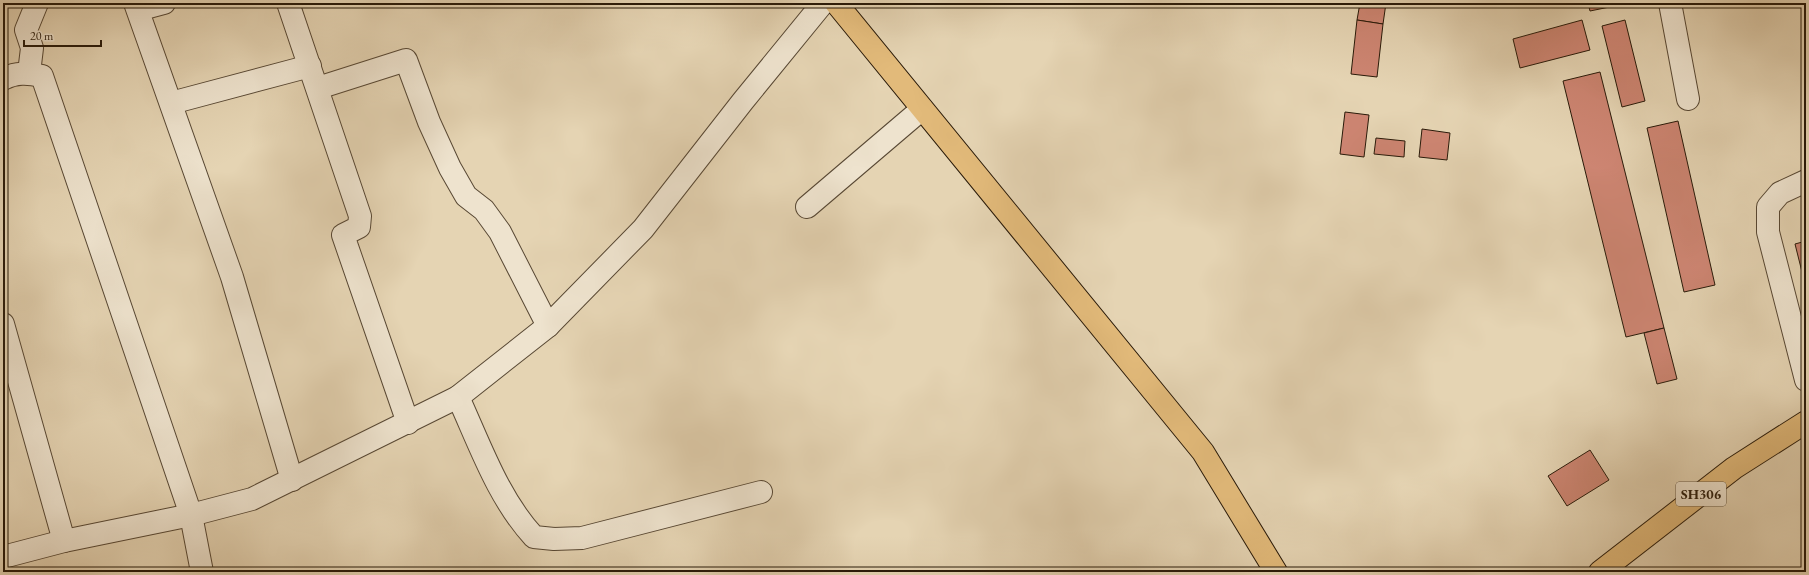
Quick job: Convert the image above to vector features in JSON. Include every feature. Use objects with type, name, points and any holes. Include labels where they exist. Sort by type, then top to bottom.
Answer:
[{"type":"main road","points":[[836,3],[1203,452],[1276,572]]},
{"type":"main road","name":"SH306","points":[[1600,572],[1734,468],[1806,422]]},
{"type":"street","points":[[29,73],[32,48],[26,30],[37,3]]},
{"type":"street","points":[[164,3],[136,6],[232,276],[292,480]]},
{"type":"street","points":[[288,3],[318,88],[360,216],[359,228],[343,235],[408,423]]},
{"type":"street","points":[[3,557],[64,541],[191,515],[252,499],[458,397],[548,326],[643,229],[743,101],[823,3]]},
{"type":"street","points":[[1670,3],[1688,99]]},
{"type":"street","points":[[318,88],[406,60],[429,122],[450,168],[466,196],[484,210],[500,232],[548,326]]},
{"type":"street","points":[[171,103],[310,66]]},
{"type":"street","points":[[3,79],[10,75],[29,73],[42,76],[191,515],[202,572]]},
{"type":"street","points":[[807,207],[922,109]]},
{"type":"street","points":[[1806,181],[1780,193],[1768,207],[1768,232],[1806,380]]},
{"type":"street","points":[[3,324],[64,541]]},
{"type":"street","points":[[458,397],[494,475],[518,520],[534,537],[554,539],[582,538],[761,492]]},
{"type":"building","points":[[1360,3],[1386,3],[1383,24],[1357,20]]},
{"type":"building","points":[[1588,3],[1623,3],[1624,4],[1590,11]]},
{"type":"building","points":[[1357,20],[1383,24],[1377,77],[1351,74]]},
{"type":"building","points":[[1582,20],[1590,50],[1520,68],[1513,39]]},
{"type":"building","points":[[1625,20],[1645,101],[1622,107],[1602,26]]},
{"type":"building","points":[[1600,72],[1664,328],[1626,337],[1563,81]]},
{"type":"building","points":[[1345,112],[1369,115],[1364,157],[1340,154]]},
{"type":"building","points":[[1678,121],[1715,285],[1684,292],[1647,128]]},
{"type":"building","points":[[1422,129],[1450,133],[1447,160],[1419,157]]},
{"type":"building","points":[[1376,138],[1405,141],[1404,157],[1374,154]]},
{"type":"building","points":[[1806,241],[1806,280],[1804,280],[1795,244]]},
{"type":"building","points":[[1664,328],[1677,379],[1657,384],[1644,333]]},
{"type":"building","points":[[1590,450],[1609,480],[1567,506],[1548,476]]}]
